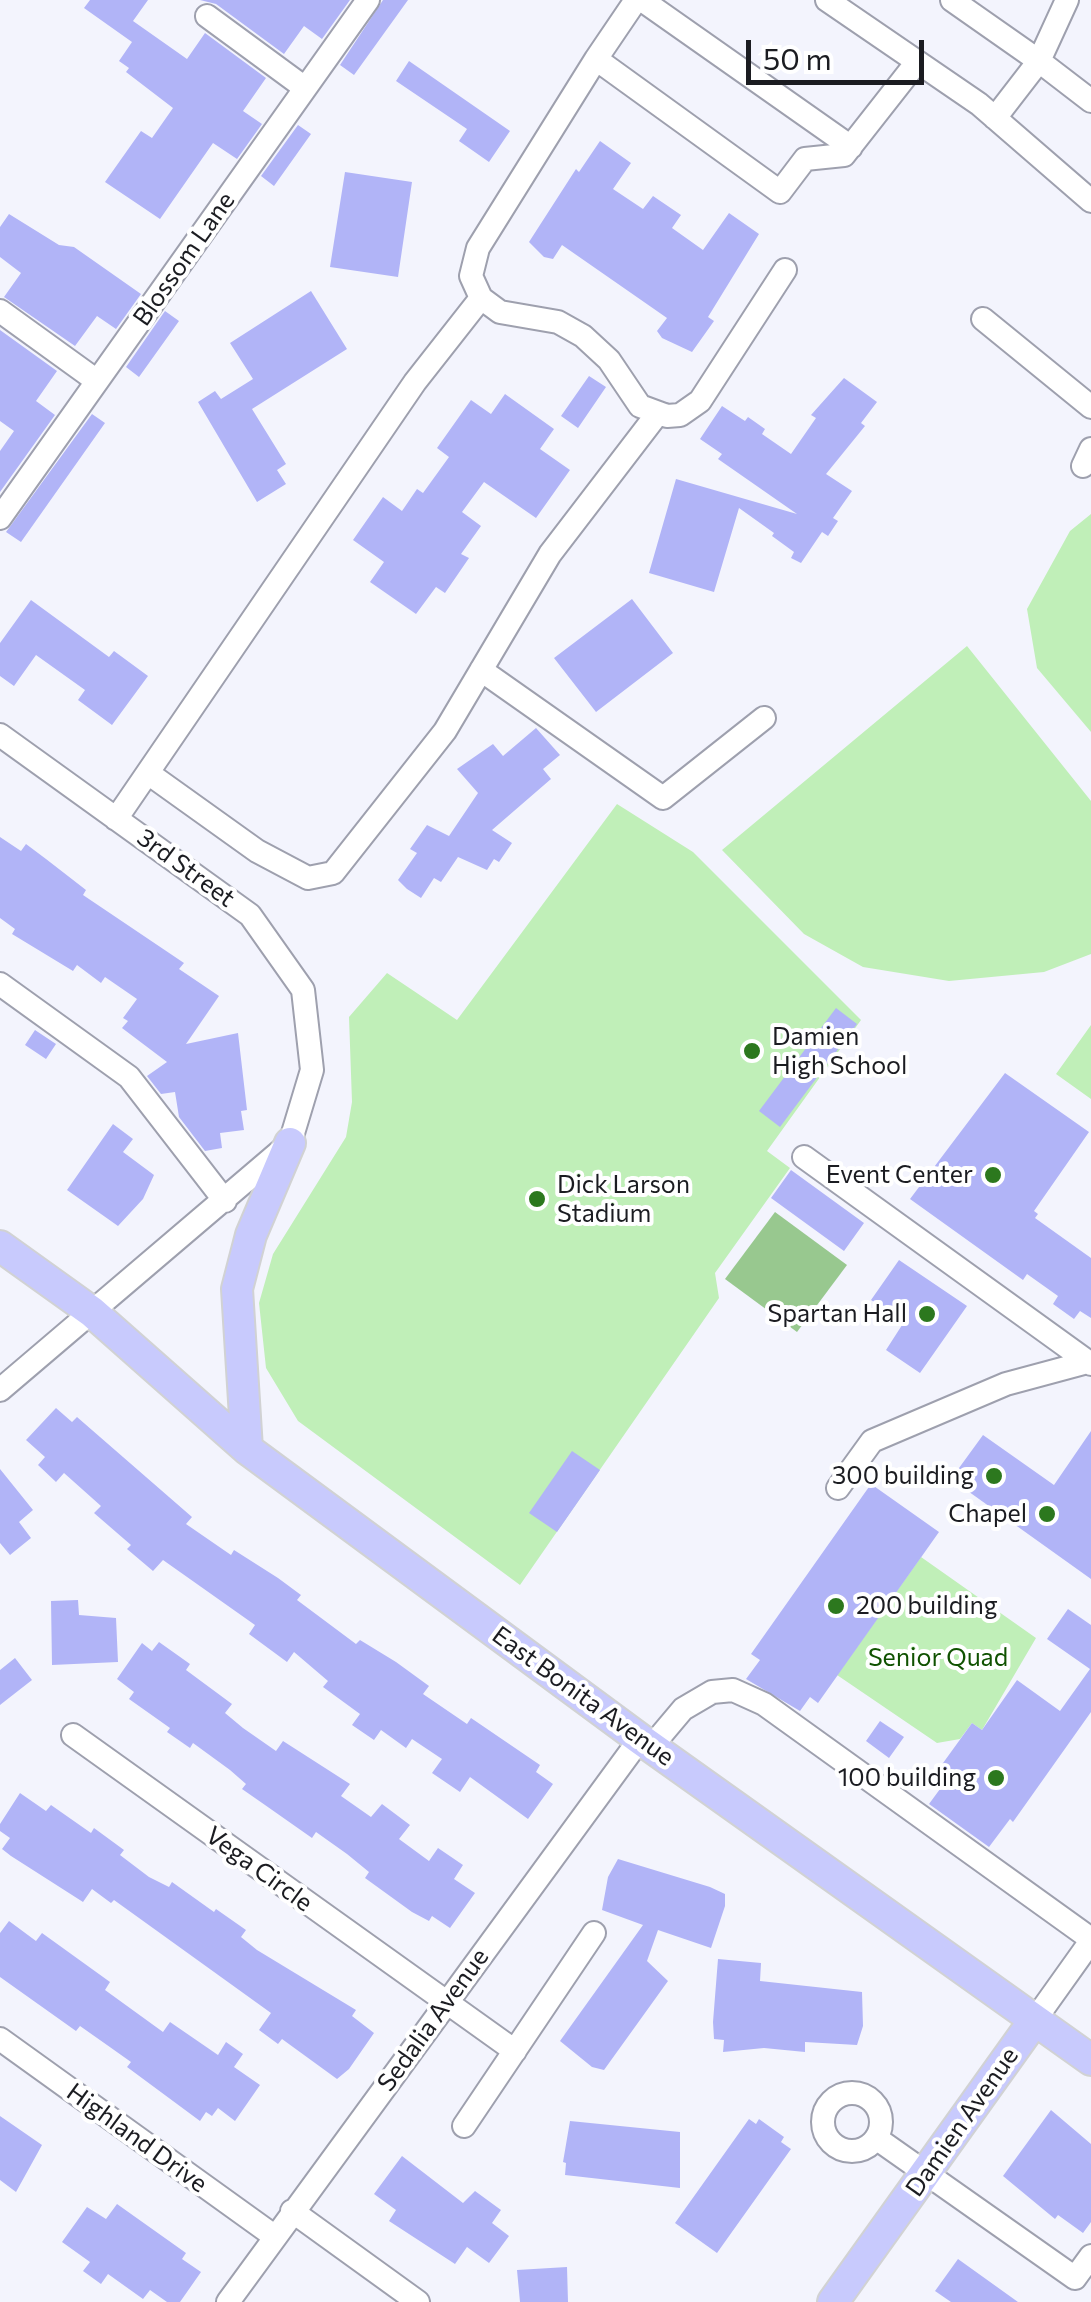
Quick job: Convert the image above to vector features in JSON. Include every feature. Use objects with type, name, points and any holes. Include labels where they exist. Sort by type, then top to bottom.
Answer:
[{"type":"main road","points":[[247,1449],[237,1290],[251,1236],[290,1143]]},
{"type":"main road","name":"East Bonita Avenue","points":[[0,1246],[92,1312],[247,1449],[646,1743],[1091,2060]]},
{"type":"main road","name":"Damien Avenue","points":[[833,2302],[1034,2021]]},
{"type":"street","name":"Blossom Lane","points":[[0,518],[368,0]]},
{"type":"street","points":[[786,270],[700,401],[680,414],[640,406],[609,360],[583,336],[558,322],[500,312],[481,298],[471,276],[478,248],[596,60],[639,0],[848,151]]},
{"type":"street","points":[[828,0],[996,118],[1091,202]]},
{"type":"street","points":[[952,0],[1091,102]]},
{"type":"street","points":[[996,118],[1039,61],[1067,0]]},
{"type":"street","points":[[207,16],[306,88]]},
{"type":"street","points":[[596,60],[780,192],[805,159],[848,151],[917,62]]},
{"type":"street","points":[[116,818],[415,382],[481,298]]},
{"type":"street","points":[[0,311],[98,381]]},
{"type":"street","points":[[983,320],[1091,407]]},
{"type":"street","points":[[148,773],[256,851],[308,878],[332,873],[445,730],[550,554],[658,412]]},
{"type":"street","points":[[481,670],[663,798],[764,718]]},
{"type":"street","name":"3rd Street","points":[[0,735],[250,914],[303,990],[312,1070],[290,1143]]},
{"type":"street","points":[[0,984],[130,1076],[226,1202]]},
{"type":"street","points":[[0,1390],[226,1202],[290,1143]]},
{"type":"street","points":[[804,1156],[1088,1363]]},
{"type":"street","points":[[838,1488],[872,1442],[1006,1384],[1088,1363]]},
{"type":"street","name":"Sedalia Avenue","points":[[228,2302],[446,2003],[646,1743],[683,1710],[712,1692],[733,1690],[764,1704],[1091,1940]]},
{"type":"street","name":"Vega Circle","points":[[73,1735],[515,2051]]},
{"type":"street","points":[[464,2126],[594,1933]]},
{"type":"street","name":"Damien Avenue","points":[[1034,2021],[1091,1940]]},
{"type":"street","name":"Highland Drive","points":[[0,2039],[274,2236]]},
{"type":"street","points":[[876,2138],[1075,2278],[1091,2256]]},
{"type":"street","points":[[292,2211],[418,2302]]},
{"type":"green space","points":[[1091,514],[1091,732],[1037,668],[1027,609],[1070,531]]},
{"type":"green space","points":[[967,646],[1091,801],[1091,954],[1044,972],[949,981],[863,967],[804,934],[722,850]]},
{"type":"green space","name":"Dick Larson Stadium","points":[[617,804],[693,852],[861,1020],[767,1151],[790,1168],[715,1273],[719,1298],[520,1585],[298,1421],[266,1368],[259,1303],[273,1254],[346,1137],[352,1102],[349,1017],[387,973],[457,1020]]},
{"type":"green space","points":[[1091,1025],[1091,1099],[1056,1074]]},
{"type":"green space","name":"Senior Quad","points":[[921,1557],[1036,1638],[982,1730],[972,1723],[960,1739],[937,1743],[837,1675]]},
{"type":"shaded area","points":[[775,1212],[847,1265],[797,1332],[725,1279]]},
{"type":"building","points":[[90,0],[148,0],[133,21],[187,59],[205,33],[266,78],[243,111],[262,124],[237,159],[213,143],[160,219],[105,182],[141,131],[152,138],[173,108],[126,72],[129,68],[119,61],[132,42],[84,8]]},
{"type":"building","points":[[200,0],[350,0],[322,39],[304,26],[284,54],[216,4]]},
{"type":"building","points":[[383,0],[408,0],[354,75],[340,65]]},
{"type":"building","points":[[409,61],[510,131],[489,162],[459,141],[467,129],[396,81]]},
{"type":"building","points":[[298,125],[311,134],[274,186],[261,176]]},
{"type":"building","points":[[600,141],[631,163],[613,189],[643,209],[653,196],[681,215],[672,228],[703,250],[729,213],[759,234],[708,317],[714,321],[692,352],[662,338],[657,331],[667,318],[562,245],[553,259],[544,257],[529,242],[576,169],[579,172]]},
{"type":"building","points":[[345,172],[412,182],[398,277],[330,267]]},
{"type":"building","points":[[9,214],[59,245],[74,247],[141,294],[116,329],[97,316],[75,346],[4,297],[21,273],[0,257],[0,227]]},
{"type":"building","points":[[311,291],[347,349],[252,409],[286,464],[277,470],[286,484],[257,502],[198,402],[215,391],[221,399],[253,379],[230,343]]},
{"type":"building","points":[[165,311],[179,321],[139,377],[126,367]]},
{"type":"building","points":[[0,330],[57,371],[36,401],[55,415],[0,492],[0,451],[14,431],[0,421]]},
{"type":"building","points":[[589,376],[606,387],[578,428],[561,416]]},
{"type":"building","points":[[844,378],[877,402],[861,423],[865,426],[826,474],[852,491],[833,518],[838,521],[828,536],[822,532],[801,563],[791,558],[794,552],[772,536],[774,533],[739,508],[714,592],[649,573],[676,479],[797,514],[718,459],[722,454],[700,439],[722,406],[745,421],[748,417],[765,429],[762,434],[791,454],[816,418],[811,415]]},
{"type":"building","points":[[505,394],[554,429],[540,449],[570,470],[536,518],[484,482],[462,512],[481,526],[461,554],[469,558],[445,593],[436,587],[416,614],[370,582],[384,562],[353,540],[383,497],[402,511],[417,489],[423,493],[449,457],[437,448],[471,400],[491,414]]},
{"type":"building","points":[[92,414],[105,423],[21,542],[6,532]]},
{"type":"building","points":[[632,599],[673,653],[596,712],[554,658]]},
{"type":"building","points":[[31,600],[109,657],[114,651],[148,676],[112,725],[78,700],[85,690],[36,655],[14,686],[0,676],[0,643]]},
{"type":"building","points":[[536,728],[560,755],[543,769],[551,779],[492,830],[512,843],[499,862],[494,859],[487,870],[458,857],[441,882],[434,878],[421,898],[407,889],[398,880],[417,853],[410,849],[427,825],[449,836],[478,793],[457,769],[493,744],[503,756]]},
{"type":"building","points":[[0,837],[21,851],[26,844],[86,890],[83,895],[184,963],[179,969],[219,996],[186,1044],[238,1033],[247,1110],[241,1111],[244,1130],[220,1133],[222,1148],[205,1151],[179,1117],[175,1092],[161,1094],[147,1076],[167,1062],[122,1028],[128,1021],[123,1018],[137,999],[105,977],[101,983],[77,965],[73,971],[12,934],[15,929],[0,918]]},
{"type":"building","points":[[836,1008],[857,1024],[780,1127],[759,1111]]},
{"type":"building","points":[[35,1030],[56,1044],[46,1059],[25,1045]]},
{"type":"building","name":"Event Center","points":[[1005,1073],[1089,1132],[1034,1211],[1038,1214],[1035,1218],[1091,1258],[1091,1318],[1080,1311],[1074,1319],[1053,1304],[1058,1296],[1027,1274],[1023,1280],[910,1199]]},
{"type":"building","points":[[113,1124],[133,1139],[123,1152],[154,1175],[143,1199],[118,1226],[67,1190]]},
{"type":"building","points":[[791,1170],[864,1223],[844,1251],[771,1198]]},
{"type":"building","name":"Spartan Hall","points":[[899,1260],[967,1306],[920,1373],[886,1350],[904,1322],[871,1300]]},
{"type":"building","points":[[56,1408],[72,1422],[77,1417],[192,1517],[186,1524],[231,1555],[234,1550],[278,1578],[301,1595],[297,1600],[356,1644],[360,1640],[429,1686],[423,1694],[467,1724],[471,1718],[540,1765],[536,1772],[553,1784],[528,1819],[470,1777],[460,1792],[432,1773],[442,1759],[412,1739],[406,1748],[381,1730],[374,1740],[352,1725],[360,1714],[323,1687],[328,1681],[294,1652],[287,1662],[249,1634],[255,1625],[163,1560],[153,1571],[127,1549],[131,1545],[94,1513],[101,1506],[64,1473],[56,1482],[38,1465],[45,1457],[26,1440]]},
{"type":"building","points":[[1091,1431],[1091,1579],[951,1479],[983,1435],[1054,1485]]},
{"type":"building","points":[[572,1451],[600,1470],[557,1532],[529,1513]]},
{"type":"building","points":[[0,1469],[33,1510],[19,1522],[31,1538],[10,1555],[0,1543]]},
{"type":"building","name":"200 building","points":[[871,1484],[939,1532],[818,1703],[810,1697],[800,1711],[746,1679],[760,1660],[751,1654]]},
{"type":"building","points":[[78,1600],[79,1615],[116,1618],[118,1662],[52,1665],[51,1601]]},
{"type":"building","name":"100 building","points":[[1068,1609],[1091,1625],[1091,1712],[1013,1822],[1010,1819],[989,1847],[929,1804],[940,1789],[930,1781],[972,1723],[982,1730],[1017,1680],[1060,1711],[1090,1669],[1047,1639]]},
{"type":"building","points":[[159,1642],[190,1664],[186,1670],[232,1704],[225,1713],[243,1728],[276,1751],[283,1741],[350,1784],[341,1796],[371,1817],[382,1804],[410,1825],[399,1839],[429,1861],[438,1848],[463,1865],[454,1879],[475,1893],[450,1928],[432,1916],[429,1921],[412,1912],[365,1878],[369,1872],[347,1854],[316,1832],[312,1838],[242,1789],[246,1784],[230,1770],[193,1743],[190,1748],[167,1732],[170,1728],[129,1699],[134,1692],[117,1679],[142,1643],[152,1651]]},
{"type":"building","points":[[15,1658],[32,1680],[0,1705],[0,1670]]},
{"type":"building","points":[[880,1721],[904,1737],[889,1758],[866,1741]]},
{"type":"building","points":[[20,1793],[46,1811],[51,1805],[91,1833],[94,1828],[124,1850],[120,1855],[149,1877],[169,1887],[172,1882],[214,1912],[216,1909],[246,1930],[241,1937],[257,1950],[356,2010],[352,2016],[374,2033],[349,2069],[337,2079],[282,2039],[278,2044],[259,2030],[271,2013],[114,1900],[111,1903],[92,1889],[83,1902],[2,1849],[10,1838],[0,1831],[0,1824]]},
{"type":"building","points":[[618,1859],[710,1887],[725,1894],[725,1906],[711,1948],[658,1930],[647,1961],[668,1981],[604,2070],[592,2067],[560,2041],[643,1925],[602,1910],[608,1877]]},
{"type":"building","points":[[9,1921],[36,1941],[42,1933],[110,1982],[105,1990],[163,2032],[170,2022],[218,2055],[226,2042],[243,2054],[234,2067],[260,2085],[235,2121],[218,2108],[212,2116],[206,2112],[200,2121],[127,2067],[131,2062],[80,2026],[76,2031],[0,1977],[0,1933]]},
{"type":"building","points":[[718,1959],[761,1963],[760,1981],[862,1992],[863,2026],[857,2045],[805,2042],[805,2052],[764,2048],[723,2052],[724,2040],[714,2039],[713,2022]]},
{"type":"building","points":[[1051,2110],[1091,2144],[1091,2222],[1083,2233],[1058,2215],[1055,2219],[1003,2176]]},
{"type":"building","points":[[0,2116],[42,2145],[16,2192],[0,2180]]},
{"type":"building","points":[[749,2119],[756,2124],[759,2119],[784,2137],[781,2142],[791,2149],[717,2253],[675,2223]]},
{"type":"building","points":[[570,2121],[680,2132],[680,2188],[565,2175],[563,2162]]},
{"type":"building","points":[[402,2156],[463,2203],[475,2191],[501,2210],[492,2223],[509,2236],[489,2263],[467,2247],[455,2264],[389,2221],[396,2210],[374,2194]]},
{"type":"building","points":[[117,2204],[186,2253],[182,2259],[201,2272],[180,2302],[167,2302],[150,2290],[143,2299],[108,2274],[101,2284],[83,2271],[90,2262],[62,2242],[87,2207],[106,2219]]},
{"type":"building","points":[[958,2259],[1018,2302],[951,2302],[935,2291]]},
{"type":"building","points":[[567,2267],[568,2302],[520,2302],[517,2270]]},
{"type":"place","name":"Damien High School","points":[[752,1051]]},
{"type":"place","name":"Event Center","points":[[993,1175]]},
{"type":"place","name":"Dick Larson Stadium","points":[[537,1199]]},
{"type":"place","name":"Spartan Hall","points":[[927,1314]]},
{"type":"place","name":"300 building","points":[[994,1476]]},
{"type":"place","name":"Chapel","points":[[1047,1514]]},
{"type":"place","name":"200 building","points":[[836,1606]]},
{"type":"place","name":"100 building","points":[[996,1778]]}]
